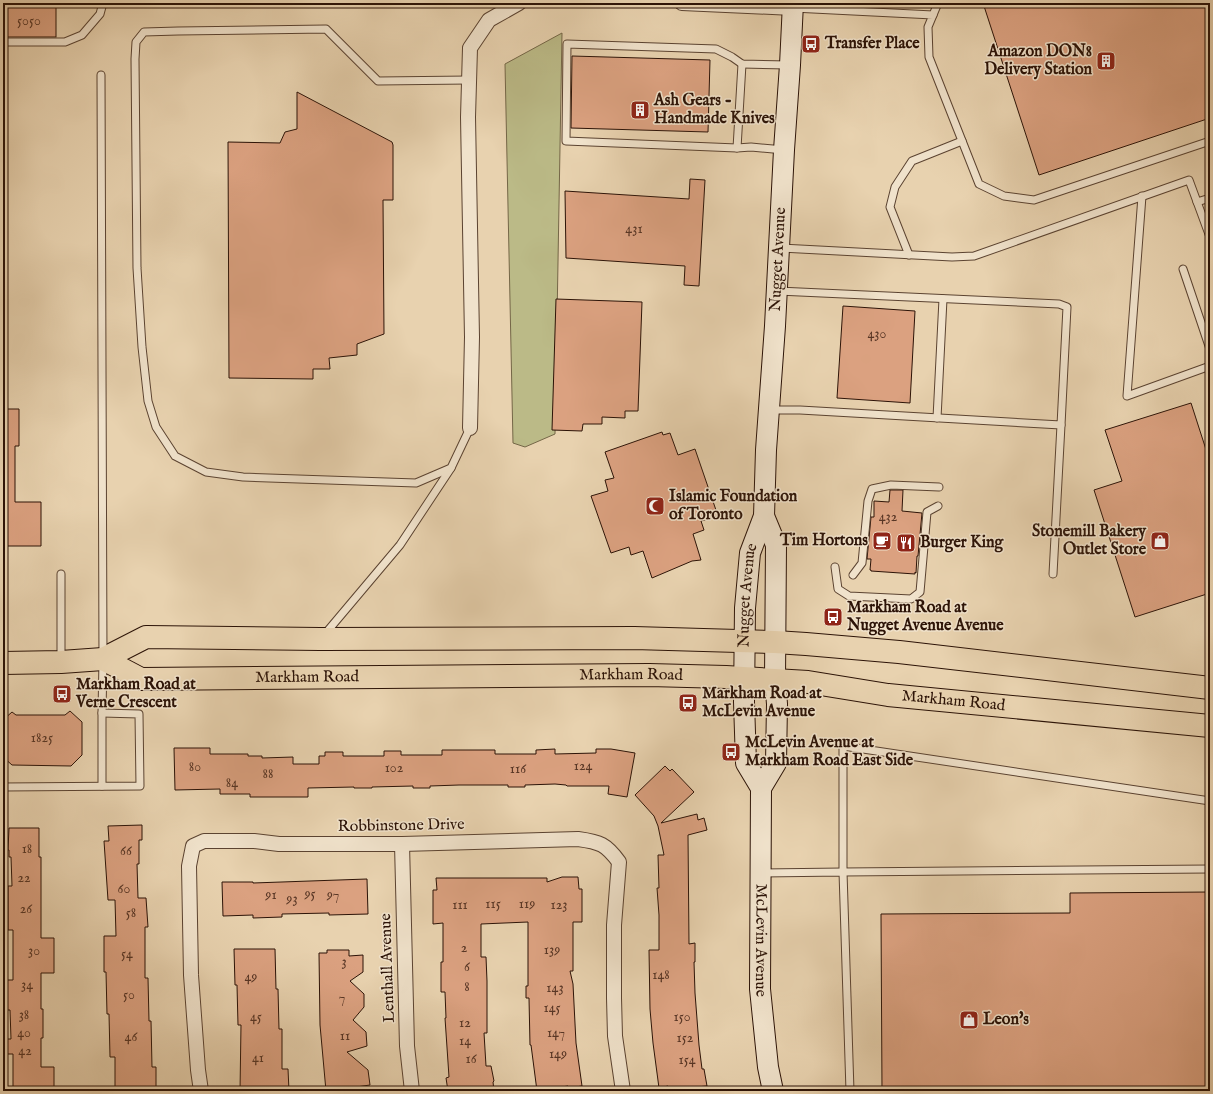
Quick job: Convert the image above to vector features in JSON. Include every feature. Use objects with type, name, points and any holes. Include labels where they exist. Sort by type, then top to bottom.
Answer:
[{"type":"main road","points":[[3,663],[61,662],[103,659],[146,637],[320,639],[634,638],[775,642],[899,652],[1210,688]]},
{"type":"main road","name":"Markham Road","points":[[103,659],[141,679],[649,675],[775,679],[808,682],[888,695],[1210,726]]},
{"type":"street","points":[[470,428],[472,337],[468,117],[470,48],[489,20],[518,3]]},
{"type":"street","points":[[682,3],[793,5]]},
{"type":"street","name":"Nugget Avenue","points":[[744,678],[745,608],[750,553],[764,516],[793,5]]},
{"type":"street","name":"Nugget Avenue","points":[[764,516],[776,546],[775,679]]},
{"type":"street","points":[[744,678],[746,763],[761,788],[776,763],[777,704],[775,679]]},
{"type":"street","name":"McLevin Avenue","points":[[761,788],[760,989],[768,1067],[773,1091]]},
{"type":"street","name":"Robbinstone Drive","points":[[202,1091],[198,1070],[191,975],[189,866],[193,846],[204,841],[254,841],[279,844],[402,844],[578,839],[604,845],[612,852],[619,862],[614,925],[614,991],[615,1036],[623,1091]]},
{"type":"street","name":"Lenthall Avenue","points":[[402,844],[407,1046],[412,1091]]},
{"type":"lane","points":[[3,42],[65,42],[82,35],[100,14],[103,3]]},
{"type":"lane","points":[[938,3],[928,27],[929,57],[979,184],[1004,196],[1034,200],[1210,142]]},
{"type":"lane","points":[[793,5],[933,15]]},
{"type":"lane","points":[[451,468],[416,483],[242,477],[206,472],[174,456],[156,427],[148,401],[142,347],[137,268],[136,42],[144,32],[178,30],[326,29],[378,81],[469,80]]},
{"type":"lane","points":[[784,150],[566,141],[568,44],[716,49],[742,64],[790,65]]},
{"type":"lane","points":[[737,148],[742,64]]},
{"type":"lane","points":[[101,75],[102,786]]},
{"type":"lane","points":[[908,255],[890,207],[895,187],[912,161],[962,141]]},
{"type":"lane","points":[[779,248],[952,257],[974,256],[1189,180],[1210,237]]},
{"type":"lane","points":[[1142,196],[1127,396],[1210,366]]},
{"type":"lane","points":[[1197,202],[1210,198]]},
{"type":"lane","points":[[1183,269],[1210,349]]},
{"type":"lane","points":[[777,291],[1059,304],[1066,306],[1053,574]]},
{"type":"lane","points":[[937,418],[943,298]]},
{"type":"lane","points":[[769,410],[800,410],[1061,425]]},
{"type":"lane","points":[[320,639],[400,545],[451,468],[470,428]]},
{"type":"lane","points":[[853,575],[862,563],[868,501],[872,489],[891,484],[939,487]]},
{"type":"lane","points":[[835,567],[838,589],[850,596],[911,599],[920,592],[927,512],[938,506]]},
{"type":"lane","points":[[61,574],[61,662]]},
{"type":"lane","points":[[3,787],[140,786],[138,714],[102,713]]},
{"type":"lane","points":[[850,1091],[843,872],[843,746],[1210,801]]},
{"type":"lane","points":[[761,873],[1210,869]]},
{"type":"shaded area","points":[[562,33],[555,434],[525,447],[513,443],[505,64]]},
{"type":"building","points":[[3,3],[56,3],[56,37],[3,37]]},
{"type":"building","name":"Amazon DON8 Delivery Station","points":[[983,3],[1210,3],[1210,118],[1039,175]]},
{"type":"building","name":"Ash Gears - Handmade Knives","points":[[572,56],[710,60],[708,132],[571,128]]},
{"type":"building","points":[[297,92],[392,142],[393,200],[383,200],[384,334],[357,344],[357,355],[329,358],[330,369],[313,369],[313,379],[229,378],[228,142],[280,143],[285,132],[297,129]]},
{"type":"building","points":[[690,179],[705,180],[699,286],[684,285],[685,266],[566,258],[565,191],[689,199]]},
{"type":"building","points":[[556,299],[642,302],[638,411],[625,411],[625,418],[602,417],[602,424],[583,424],[582,431],[552,430]]},
{"type":"building","points":[[843,306],[915,311],[910,403],[837,398]]},
{"type":"building","name":"Stonemill Bakery Outlet Store","points":[[1191,403],[1210,462],[1210,593],[1135,617],[1094,490],[1122,481],[1105,430]]},
{"type":"building","points":[[3,409],[19,409],[19,446],[15,446],[15,502],[41,502],[41,546],[3,546]]},
{"type":"building","name":"Islamic Foundation of Toronto","points":[[662,432],[663,435],[670,433],[678,455],[695,449],[718,516],[701,521],[704,530],[693,534],[701,560],[692,561],[652,578],[643,551],[631,555],[629,547],[611,553],[591,496],[608,491],[605,480],[614,478],[605,452]]},
{"type":"building","points":[[890,490],[903,490],[902,511],[922,513],[915,574],[870,570],[871,559],[867,559],[871,517],[874,517],[874,501],[889,502]]},
{"type":"building","points":[[70,711],[82,722],[82,755],[71,766],[12,765],[3,757],[3,720],[12,712],[16,715],[65,715]]},
{"type":"building","points":[[174,748],[210,748],[210,754],[248,754],[248,756],[262,756],[262,758],[293,757],[293,764],[319,764],[319,756],[325,756],[325,752],[343,752],[343,756],[384,756],[384,751],[401,751],[401,755],[442,755],[442,750],[495,750],[495,754],[536,754],[536,750],[555,749],[555,754],[596,753],[596,749],[611,749],[635,753],[627,797],[608,794],[609,786],[567,786],[555,784],[525,785],[525,787],[508,787],[508,785],[459,785],[430,786],[430,788],[413,788],[413,786],[372,788],[308,788],[308,797],[250,797],[250,794],[220,794],[220,789],[175,790]]},
{"type":"building","points":[[665,766],[670,771],[672,769],[694,792],[661,823],[697,814],[698,820],[704,818],[707,830],[688,835],[689,944],[695,943],[695,993],[699,1045],[702,1069],[704,1069],[707,1086],[696,1087],[697,1091],[669,1091],[668,1086],[659,1088],[653,1043],[650,1009],[649,950],[659,950],[657,888],[659,888],[658,855],[664,855],[658,826],[654,816],[635,795]]},
{"type":"building","points":[[142,825],[142,840],[139,840],[139,864],[137,864],[138,898],[146,898],[148,927],[145,927],[145,978],[148,978],[152,1067],[156,1067],[156,1091],[115,1091],[115,1057],[110,1057],[109,1014],[107,1014],[106,972],[104,972],[104,936],[116,936],[115,900],[108,900],[104,841],[109,841],[108,826]]},
{"type":"building","points":[[9,828],[39,828],[39,857],[41,857],[41,938],[54,938],[54,973],[41,973],[43,1038],[41,1038],[41,1067],[54,1067],[54,1091],[13,1091],[13,1054],[7,1054],[7,1039],[11,1039],[10,1010],[7,1010],[7,980],[13,980],[13,930],[8,930],[8,886],[12,886],[11,857],[9,857],[8,850]]},
{"type":"building","points":[[562,877],[578,877],[579,889],[582,889],[582,922],[573,922],[573,971],[570,971],[573,984],[576,1043],[582,1086],[568,1088],[568,1086],[537,1091],[530,1045],[529,998],[526,998],[526,986],[528,986],[528,922],[481,924],[481,957],[486,957],[487,981],[487,1033],[484,1033],[486,1066],[491,1066],[494,1091],[448,1091],[446,1078],[449,1077],[445,1018],[445,992],[441,992],[443,923],[433,924],[433,890],[437,890],[436,878],[547,878],[547,882]]},
{"type":"building","points":[[367,879],[368,914],[282,914],[282,917],[253,918],[253,915],[223,916],[222,882],[253,883]]},
{"type":"building","points":[[1210,892],[1210,1091],[882,1091],[881,914],[1070,913],[1070,893]]},
{"type":"building","points":[[234,949],[275,949],[279,1029],[282,1029],[282,1069],[288,1069],[289,1091],[240,1091],[241,1025],[238,1025]]},
{"type":"building","points":[[327,950],[349,950],[349,956],[363,955],[363,972],[350,981],[364,994],[364,1007],[353,1020],[366,1032],[367,1046],[347,1052],[368,1070],[370,1085],[356,1087],[356,1091],[326,1091],[320,1025],[319,953],[327,953]]},
{"type":"place","name":"Transfer Place","points":[[811,44]]},
{"type":"place","name":"Amazon DON8 Delivery Station","points":[[1106,61]]},
{"type":"place","name":"Ash Gears - Handmade Knives","points":[[640,110]]},
{"type":"place","name":"Islamic Foundation of Toronto","points":[[655,506]]},
{"type":"place","name":"Tim Hortons","points":[[882,541]]},
{"type":"place","name":"Stonemill Bakery Outlet Store","points":[[1160,541]]},
{"type":"place","name":"Burger King","points":[[906,543]]},
{"type":"place","name":"Markham Road at Nugget Avenue Avenue","points":[[833,617]]},
{"type":"place","name":"Markham Road at Verne Crescent","points":[[62,694]]},
{"type":"place","name":"Markham Road at McLevin Avenue","points":[[688,703]]},
{"type":"place","name":"McLevin Avenue at Markham Road East Side","points":[[731,752]]},
{"type":"place","name":"Leon's","points":[[969,1020]]}]
